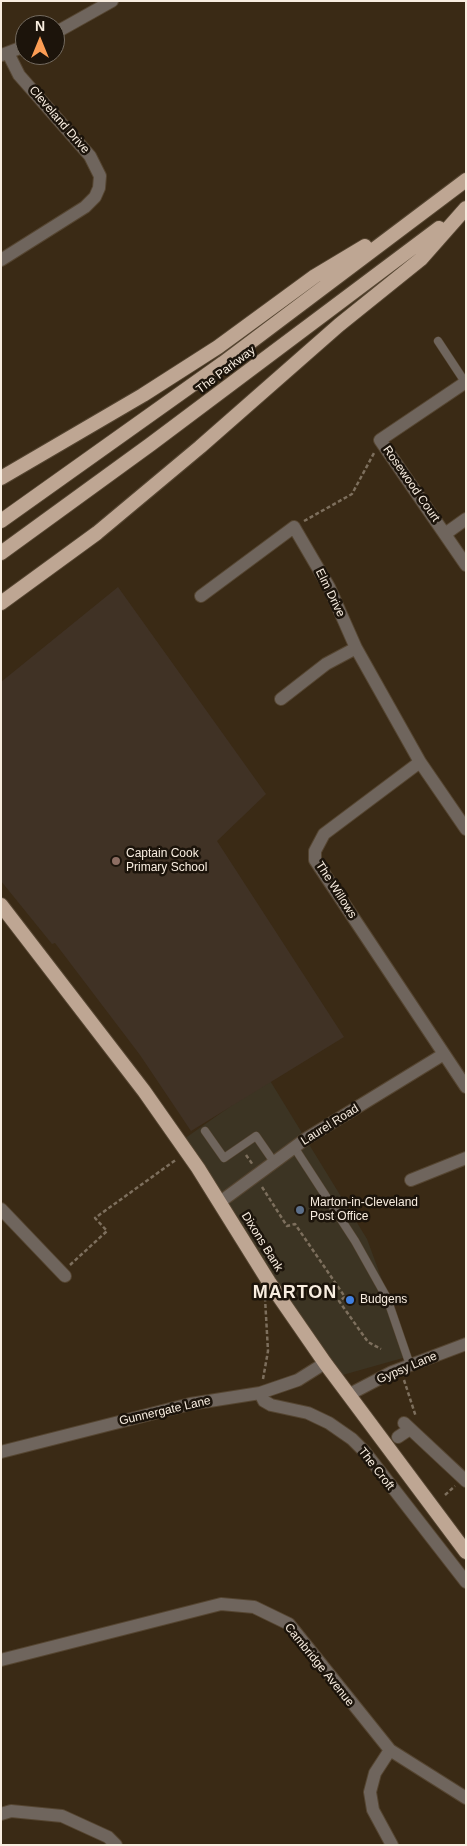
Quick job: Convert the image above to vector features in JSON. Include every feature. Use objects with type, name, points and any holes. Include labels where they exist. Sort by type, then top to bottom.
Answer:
[{"type":"highway","name":"The Parkway","points":[[1,521],[223,363],[466,180]]},
{"type":"highway","points":[[1,478],[143,396],[218,347],[315,276],[433,204]]},
{"type":"highway","name":"The Parkway","points":[[1,553],[182,422],[466,208]]},
{"type":"highway","points":[[1,604],[97,533],[237,415],[339,324],[420,259],[466,208]]},
{"type":"highway","points":[[1,905],[33,949]]},
{"type":"highway","points":[[1,921],[33,949]]},
{"type":"highway","name":"Dixons Bank","points":[[33,949],[144,1091],[220,1202],[270,1282],[325,1363],[350,1394],[466,1552]]},
{"type":"street","points":[[65,27],[112,1]]},
{"type":"street","name":"Cleveland Drive","points":[[1,260],[86,207],[97,192],[100,176],[90,156],[19,75],[5,54]]},
{"type":"street","name":"Rosewood Court","points":[[465,382],[380,440],[466,565]]},
{"type":"street","points":[[445,534],[466,519]]},
{"type":"street","points":[[201,596],[294,527]]},
{"type":"street","name":"Elm Drive","points":[[294,527],[329,587],[356,648],[420,762]]},
{"type":"street","points":[[280,699],[326,664],[356,648]]},
{"type":"street","points":[[420,762],[466,829]]},
{"type":"street","name":"The Willows","points":[[420,762],[324,834],[315,851],[315,860],[466,1088]]},
{"type":"street","name":"Laurel Road","points":[[220,1202],[294,1147],[444,1054]]},
{"type":"street","points":[[411,1180],[466,1158]]},
{"type":"street","points":[[1,1209],[63,1274]]},
{"type":"street","name":"Gypsy Lane","points":[[350,1394],[392,1372],[466,1344]]},
{"type":"street","name":"Gunnergate Lane","points":[[1,1452],[190,1404],[260,1392],[298,1380],[325,1363]]},
{"type":"street","name":"The Croft","points":[[260,1392],[264,1401],[271,1405],[308,1413],[330,1424],[352,1439],[365,1452],[466,1582]]},
{"type":"street","points":[[398,1437],[407,1426],[466,1480]]},
{"type":"street","name":"Cambridge Avenue","points":[[1,1660],[221,1604],[254,1607],[289,1624],[390,1750],[466,1798]]},
{"type":"street","points":[[390,1750],[375,1773],[370,1792],[373,1810],[392,1845]]},
{"type":"street","points":[[1,1814],[11,1811],[62,1816],[108,1837],[116,1845]]},
{"type":"lane","points":[[438,341],[465,382]]},
{"type":"lane","points":[[205,1132],[224,1158],[256,1136],[274,1162]]},
{"type":"lane","points":[[294,1147],[355,1241],[387,1298],[410,1365]]},
{"type":"path","points":[[294,527],[352,494],[380,440]]},
{"type":"path","points":[[240,1147],[265,1181],[260,1184],[287,1226],[295,1224],[345,1297],[339,1301],[368,1342],[381,1349]]},
{"type":"path","points":[[63,1274],[107,1231],[95,1218],[187,1153]]},
{"type":"path","points":[[260,1392],[268,1351],[263,1302],[270,1282]]},
{"type":"path","points":[[392,1372],[406,1381],[421,1440]]},
{"type":"shaded area","name":"Captain Cook Primary School","points":[[118,587],[266,794],[217,841],[344,1037],[191,1131],[140,1055],[55,943],[52,944],[1,881],[1,682]]},
{"type":"shaded area","points":[[269,1079],[367,1239],[410,1356],[332,1378],[177,1144]]},
{"type":"place","name":"Captain Cook Primary School","points":[[116,861]]},
{"type":"place","name":"Marton-in-Cleveland Post Office","points":[[300,1210]]},
{"type":"place","name":"Budgens","points":[[350,1300]]},
{"type":"district","name":"MARTON","points":[[295,1293]]}]
